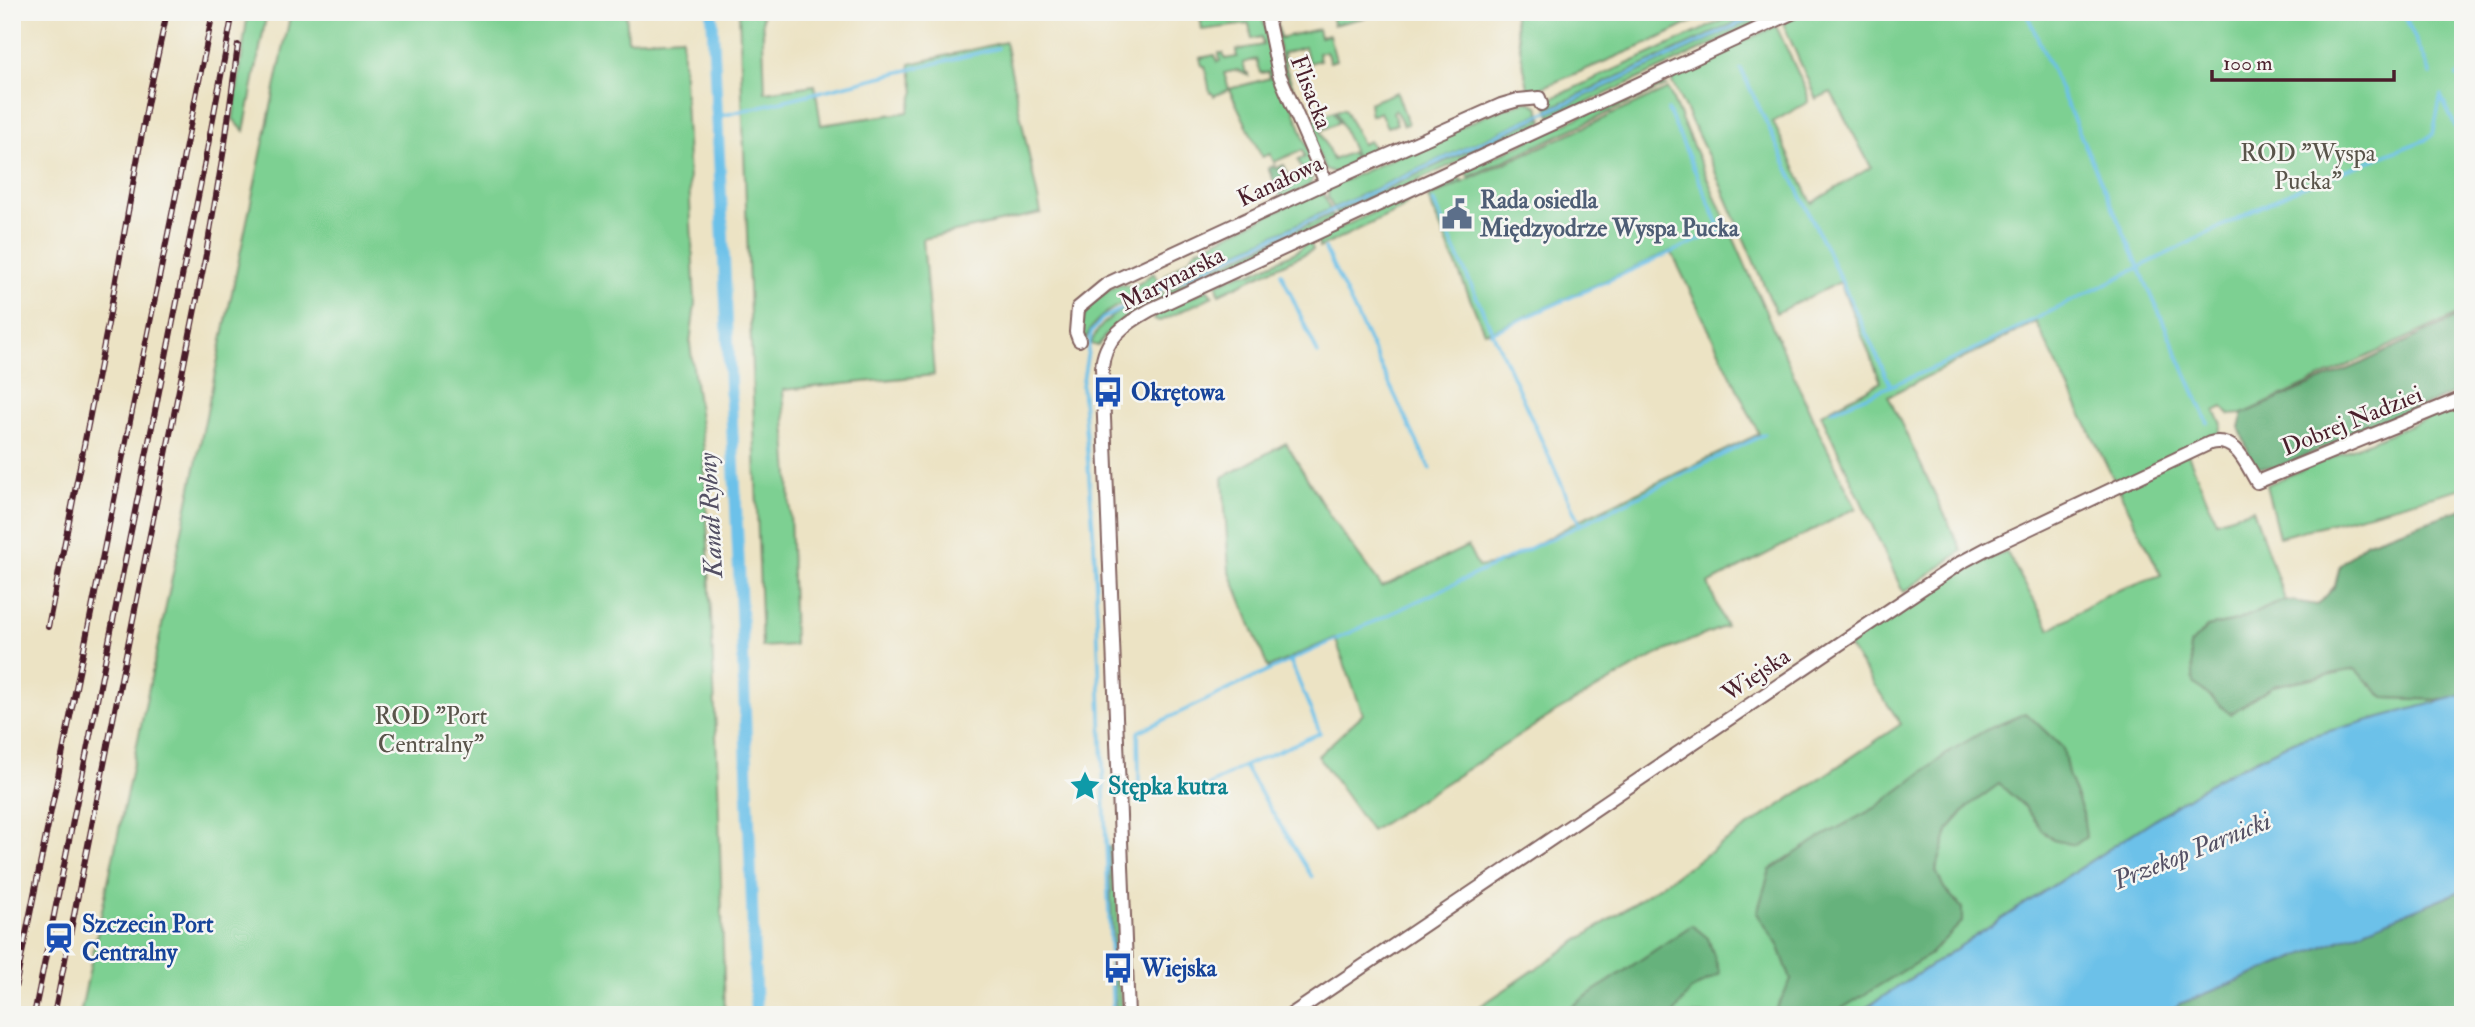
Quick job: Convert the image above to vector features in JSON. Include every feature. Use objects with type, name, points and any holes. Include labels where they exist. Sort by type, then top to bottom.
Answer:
[{"type":"street","name":"Flisacka","points":[[1266,12],[1279,74],[1326,183]]},
{"type":"street","name":"Marynarska","points":[[1128,1015],[1102,381],[1105,349],[1125,324],[1150,310],[1548,123],[1794,12]]},
{"type":"street","name":"Kanałowa","points":[[1079,340],[1076,332],[1078,308],[1107,284],[1501,105],[1518,100],[1540,101]]},
{"type":"street","name":"Dobrej Nadziei","points":[[2257,482],[2463,398]]},
{"type":"street","name":"Wiejska","points":[[1291,1015],[1970,558],[2210,443],[2222,441],[2234,448],[2257,482]]},
{"type":"green space","points":[[248,12],[267,12],[244,131],[233,119]]},
{"type":"green space","name":"ROD \"Port Centralny\"","points":[[291,12],[626,12],[628,40],[682,37],[695,304],[690,344],[704,449],[725,1015],[80,1015]]},
{"type":"green space","points":[[739,12],[762,12],[765,92],[815,85],[821,125],[908,112],[915,91],[910,64],[1005,42],[1041,213],[923,239],[934,375],[783,390],[789,477],[794,645],[762,647]]},
{"type":"green space","points":[[1204,12],[1260,12],[1315,170],[1310,185],[1282,199],[1279,193],[1293,186],[1289,178],[1303,172],[1298,160],[1305,157],[1302,150],[1274,162],[1270,154],[1262,157],[1229,89],[1214,96],[1210,93],[1205,66],[1202,66],[1200,58],[1215,55],[1217,62],[1220,61],[1219,53],[1223,53],[1225,59],[1237,57],[1236,50],[1263,45],[1261,37],[1252,39],[1249,24],[1202,30],[1200,16],[1204,15]],"holes":[[[1256,59],[1260,73],[1269,72],[1270,78],[1229,89],[1224,73],[1238,70],[1249,76],[1243,63]]]},
{"type":"green space","points":[[1271,12],[1275,12],[1280,38],[1318,29],[1320,37],[1329,35],[1336,60],[1330,62],[1326,51],[1318,53],[1320,60],[1309,63],[1305,47],[1283,53],[1287,71],[1307,122],[1334,111],[1339,122],[1320,131],[1333,160],[1352,152],[1355,161],[1357,160],[1336,111],[1344,108],[1362,144],[1369,141],[1378,155],[1336,173],[1325,169],[1284,72]]},
{"type":"green space","points":[[1331,12],[1380,12],[1380,14],[1333,25]]},
{"type":"green space","points":[[1513,12],[1713,12],[1649,43],[1529,93]]},
{"type":"green space","points":[[1741,12],[1759,12],[1548,109],[1547,102],[1550,99]]},
{"type":"green space","points":[[1769,12],[1782,12],[1552,119],[1549,113]]},
{"type":"green space","name":"ROD \"Wyspa Pucka\"","points":[[1805,12],[2463,12],[2463,312],[2243,414],[2230,415],[2223,407],[2215,411],[2222,424],[2219,433],[2185,447],[2216,521],[2253,509],[2285,600],[2236,621],[2207,627],[2230,713],[2273,686],[2356,669],[2384,698],[2447,700],[2296,740],[2216,779],[1855,1015],[1467,1015],[1901,724],[1848,646],[1938,584],[2006,551],[2050,629],[2110,593],[2161,575],[2036,322],[1888,396],[1962,551],[1904,592],[1901,588],[1821,414],[1881,382],[1840,282],[1776,313],[1710,160],[1672,82],[1674,73],[1776,26],[1807,92],[1808,102],[1773,122],[1812,203],[1871,167],[1831,92],[1816,99],[1783,23]]},
{"type":"green space","points":[[1654,82],[1666,86],[1469,177],[1465,172],[1466,170]]},
{"type":"green space","points":[[1668,89],[1813,419],[1856,508],[1708,584],[1726,626],[1658,654],[1556,712],[1371,831],[1318,756],[1363,714],[1335,638],[1268,668],[1229,570],[1223,477],[1286,443],[1330,516],[1382,587],[1468,546],[1478,567],[1503,563],[1586,517],[1759,434],[1671,251],[1495,330],[1484,332],[1428,198]]},
{"type":"green space","points":[[1397,92],[1408,124],[1404,125],[1395,110],[1393,112],[1397,124],[1387,127],[1380,112],[1371,116],[1369,103]]},
{"type":"green space","points":[[1527,101],[1538,106],[1541,113],[1333,208],[1328,197],[1328,188],[1491,113]]},
{"type":"green space","points":[[1542,117],[1543,122],[1338,218],[1335,212]]},
{"type":"green space","points":[[1275,165],[1277,168],[1284,165],[1293,186],[1279,193],[1268,168]]},
{"type":"green space","points":[[1455,174],[1463,181],[1432,194],[1420,195],[1410,200],[1402,209],[1319,248],[1318,238],[1434,184],[1444,185],[1454,180]]},
{"type":"green space","points":[[1318,191],[1323,192],[1330,209],[1166,285],[1165,275],[1190,258],[1196,250]]},
{"type":"green space","points":[[1331,214],[1334,219],[1170,294],[1168,290]]},
{"type":"green space","points":[[1307,243],[1311,244],[1313,250],[1219,294],[1217,284],[1242,273],[1252,273],[1296,252]]},
{"type":"green space","points":[[1154,273],[1161,287],[1107,313],[1091,329],[1086,340],[1081,334],[1084,317],[1099,297],[1120,284],[1136,285]]},
{"type":"green space","points":[[1207,289],[1213,296],[1161,321],[1154,320],[1154,315]]},
{"type":"green space","points":[[1163,292],[1165,296],[1119,322],[1098,346],[1091,344],[1111,317],[1131,305]]},
{"type":"green space","points":[[2463,314],[2463,400],[2459,391],[2276,468],[2258,467],[2252,462],[2239,427],[2243,414],[2362,363]]},
{"type":"green space","points":[[2463,403],[2463,488],[2279,537],[2266,485]]},
{"type":"green space","points":[[2463,509],[2463,695],[2447,700],[2384,698],[2355,669],[2273,686],[2230,714],[2194,683],[2190,645],[2207,627],[2236,621],[2285,600],[2318,605],[2335,586],[2340,565],[2367,542]]},
{"type":"green space","points":[[2026,713],[2063,748],[2068,774],[2083,813],[2086,837],[2075,845],[2053,840],[2026,808],[1999,784],[1969,806],[1949,828],[1936,871],[1944,888],[1962,908],[1962,922],[1929,955],[1831,1015],[1773,1015],[1791,980],[1779,947],[1757,913],[1770,870],[1819,838],[1875,808],[1952,750],[1986,730]]},
{"type":"green space","points":[[1109,847],[1115,847],[1119,952],[1116,953],[1122,1015],[1116,1015]]},
{"type":"green space","points":[[2463,890],[2463,1015],[2164,1015],[2180,1004]]},
{"type":"green space","points":[[1692,925],[1708,938],[1720,974],[1691,990],[1673,1015],[1559,1015]]},
{"type":"water","name":"Przekop Parnicki","points":[[2463,695],[2463,890],[2180,1004],[2164,1015],[1855,1015],[2216,779],[2296,740]]},
{"type":"waterway","name":"Kanał Rybny","points":[[712,12],[742,631],[756,1015]]},
{"type":"waterway","points":[[1113,1015],[1094,542],[1082,386],[1091,333],[1102,319],[1145,296],[1765,12]]},
{"type":"waterway","points":[[2026,12],[2208,423]]},
{"type":"waterway","points":[[2403,12],[2431,74]]},
{"type":"waterway","points":[[717,117],[998,48]]},
{"type":"waterway","points":[[1741,69],[1891,386]]},
{"type":"waterway","points":[[2457,76],[2463,73]]},
{"type":"waterway","points":[[1831,411],[1959,357],[2299,188],[2425,140],[2433,134],[2441,95]]},
{"type":"waterway","points":[[2441,97],[2463,142]]},
{"type":"waterway","points":[[1491,333],[1721,230],[1668,110]]},
{"type":"waterway","points":[[1433,201],[1580,525]]},
{"type":"waterway","points":[[1325,249],[1430,469]]},
{"type":"waterway","points":[[1281,273],[1318,354]]},
{"type":"waterway","points":[[1139,782],[1138,732],[1580,525],[1765,434]]},
{"type":"waterway","points":[[1290,660],[1320,733],[1244,766],[1312,877]]},
{"type":"waterway","points":[[1208,786],[1244,766]]},
{"type":"railway","points":[[48,627],[167,12]]},
{"type":"railway","points":[[12,1003],[213,12]]},
{"type":"railway","points":[[34,1015],[233,12]]},
{"type":"railway","points":[[54,1015],[206,254],[238,45]]},
{"type":"place","name":"Rada osiedla Międzyodrze Wyspa Pucka","points":[[1457,214]]},
{"type":"place","name":"Okrętowa","points":[[1108,392]]},
{"type":"place","name":"Stępka kutra","points":[[1085,786]]},
{"type":"place","name":"Szczecin Port Centralny","points":[[59,938]]},
{"type":"place","name":"Wiejska","points":[[1118,968]]}]
